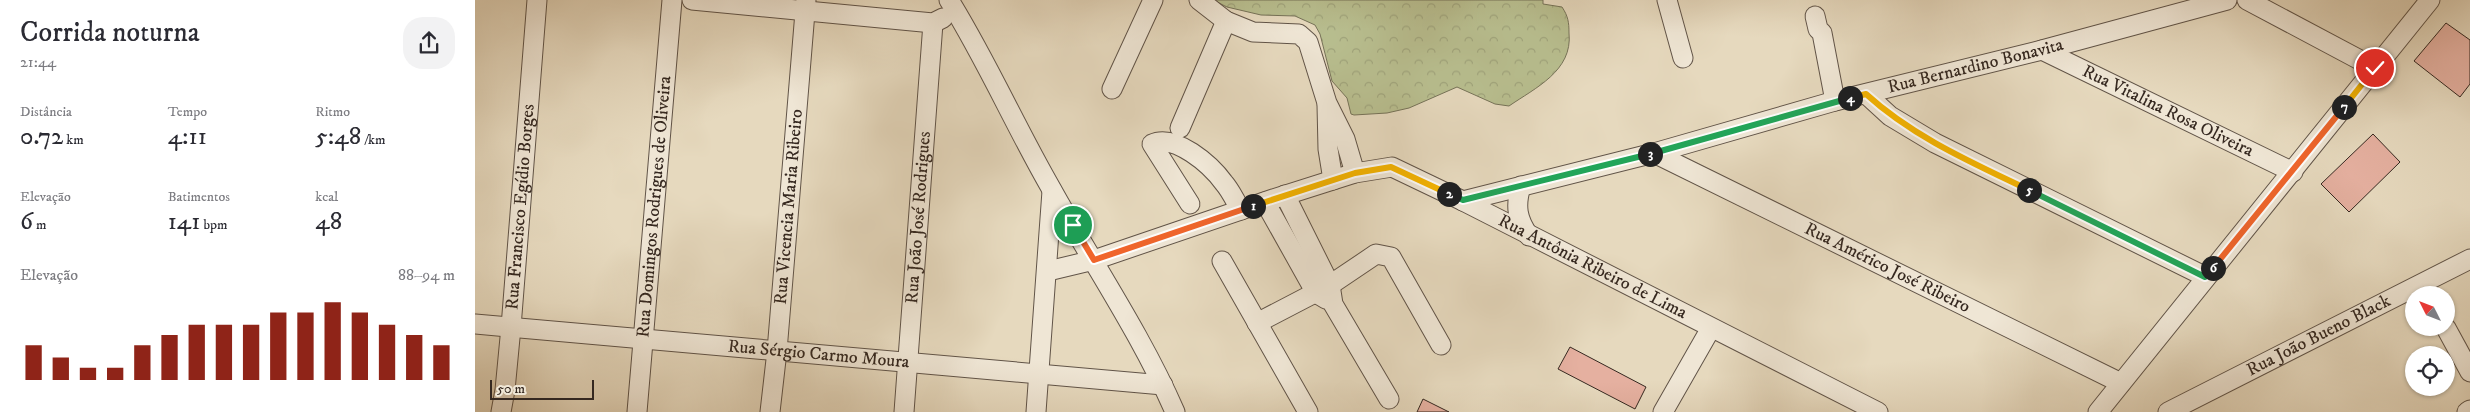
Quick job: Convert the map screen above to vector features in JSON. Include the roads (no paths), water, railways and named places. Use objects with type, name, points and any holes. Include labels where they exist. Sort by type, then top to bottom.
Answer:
[{"type":"street","name":"Rua Francisco Egídio Borges","points":[[501,412],[511,327],[537,0]]},
{"type":"street","name":"Rua Domingos Rodrigues de Oliveira","points":[[637,412],[672,0]]},
{"type":"street","points":[[692,0],[806,5],[933,23],[953,6],[1052,191],[1094,260],[1163,386],[1175,412]]},
{"type":"street","points":[[1112,89],[1153,0]]},
{"type":"street","points":[[1199,0],[1226,21],[1253,32],[1299,34],[1308,42],[1327,103],[1345,139],[1355,173]]},
{"type":"street","points":[[1667,0],[1683,58]]},
{"type":"street","name":"Rua Bernardino Bonavita","points":[[1463,200],[1654,153],[1835,101],[2042,50],[2227,0]]},
{"type":"street","points":[[2247,0],[2375,68]]},
{"type":"street","points":[[2105,410],[2121,384],[2205,277],[2293,172],[2430,0]]},
{"type":"street","name":"Rua Vicencia Maria Ribeiro","points":[[770,412],[777,351],[806,5]]},
{"type":"street","points":[[1818,15],[1825,28],[1822,34],[1835,101]]},
{"type":"street","points":[[1180,128],[1226,21]]},
{"type":"street","name":"Rua João José Rodrigues","points":[[904,412],[933,23]]},
{"type":"street","name":"Rua Vitalina Rosa Oliveira","points":[[2042,50],[2293,172]]},
{"type":"street","points":[[1866,94],[1890,116],[1935,143],[2205,277]]},
{"type":"street","points":[[1327,103],[1328,149],[1333,180]]},
{"type":"street","points":[[1190,204],[1152,144],[1167,141],[1191,151],[1224,182],[1241,210]]},
{"type":"street","name":"Rua Américo José Ribeiro","points":[[1654,153],[2121,384]]},
{"type":"street","name":"Rua Antônia Ribeiro de Lima","points":[[1048,271],[1094,260],[1355,173],[1391,167],[1463,200],[1529,236],[1878,412]]},
{"type":"street","points":[[1521,186],[1517,199],[1517,213],[1521,225],[1529,236]]},
{"type":"street","points":[[1036,412],[1048,271],[1052,191]]},
{"type":"street","points":[[1285,195],[1323,289]]},
{"type":"street","points":[[1265,202],[1333,304],[1389,399]]},
{"type":"street","points":[[1257,324],[1323,289],[1376,254],[1391,257],[1441,345]]},
{"type":"street","name":"Rua João Bueno Black","points":[[2431,286],[2470,259]]},
{"type":"street","points":[[1222,261],[1308,412]]},
{"type":"street","name":"Rua João Bueno Black","points":[[2168,412],[2405,299]]},
{"type":"street","name":"Rua Sérgio Carmo Moura","points":[[475,324],[1163,386]]},
{"type":"street","points":[[1663,412],[1711,328]]},
{"type":"street","points":[[2450,336],[2470,372]]}]
